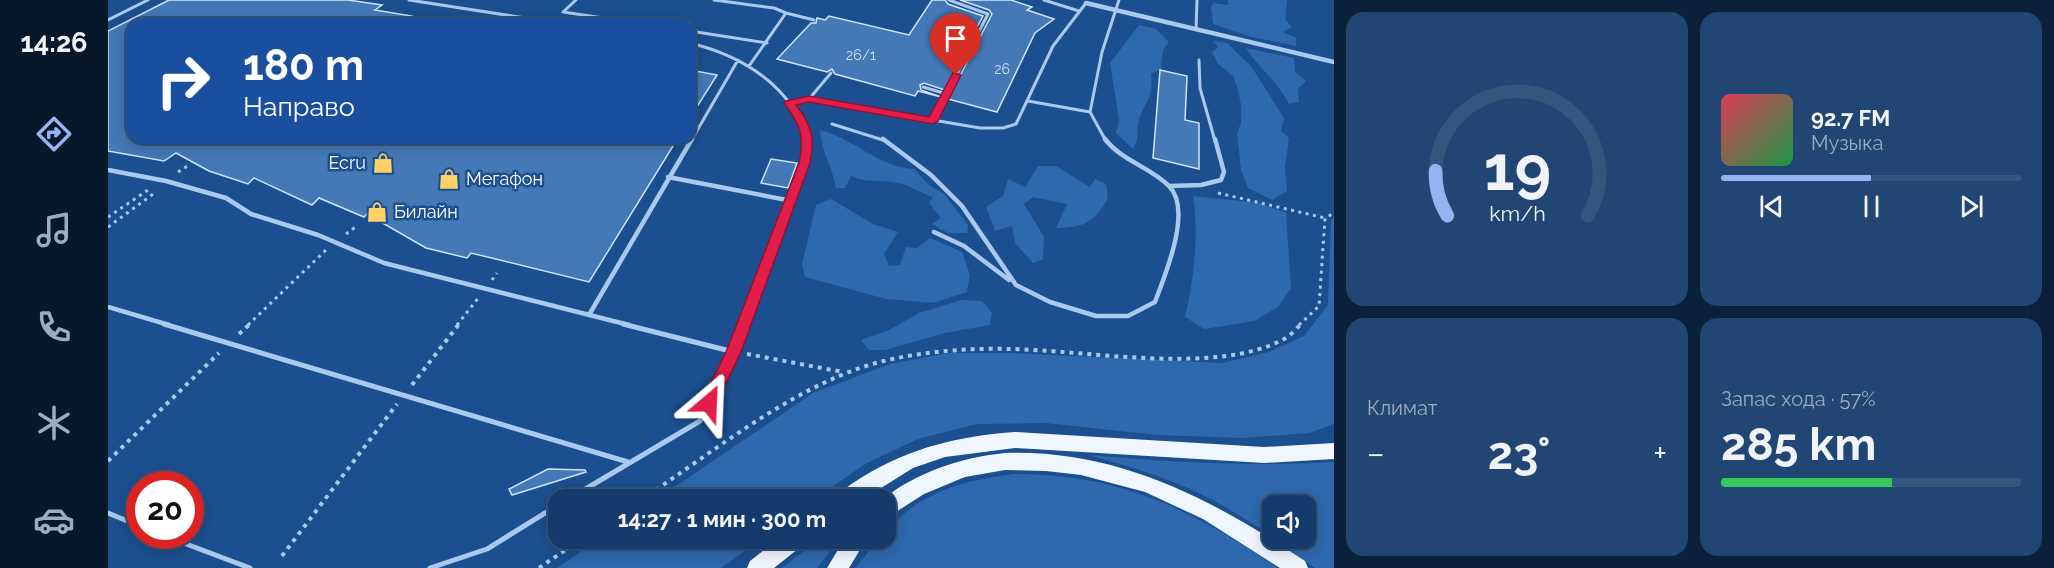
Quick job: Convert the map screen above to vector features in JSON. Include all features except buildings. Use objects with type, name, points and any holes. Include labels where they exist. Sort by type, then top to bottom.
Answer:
[{"type":"main road","points":[[863,489],[904,462],[938,449],[975,442],[1015,440],[1264,455],[1334,451]]},
{"type":"main road","points":[[896,503],[931,482],[987,463],[1035,461],[1093,467],[1141,480],[1179,495],[1245,532],[1298,568]]},
{"type":"main road","points":[[758,568],[782,549]]},
{"type":"main road","points":[[837,568],[850,549]]},
{"type":"street","points":[[1086,3],[1116,12],[1334,62]]},
{"type":"lane","points":[[108,20],[148,0]]},
{"type":"lane","points":[[409,0],[525,18]]},
{"type":"lane","points":[[576,0],[563,12],[604,18]]},
{"type":"lane","points":[[714,0],[774,8],[814,20]]},
{"type":"lane","points":[[933,121],[988,14],[949,0]]},
{"type":"lane","points":[[1044,0],[1079,11]]},
{"type":"lane","points":[[934,232],[964,246],[1016,285],[1050,302],[1096,316],[1128,316],[1155,302],[1171,258],[1179,214],[1176,197],[1169,186],[1115,152],[1099,131],[1090,112],[1102,52],[1119,0]]},
{"type":"lane","points":[[1196,30],[1197,0]]},
{"type":"lane","points":[[789,103],[809,99],[980,128],[1003,128],[1016,124],[1053,46],[1086,3]]},
{"type":"lane","points":[[749,66],[786,13]]},
{"type":"lane","points":[[696,32],[767,43]]},
{"type":"lane","points":[[585,489],[700,421],[734,352],[792,201],[809,142],[798,115],[766,76],[718,51],[696,46]]},
{"type":"lane","points":[[944,51],[966,56]]},
{"type":"lane","points":[[696,130],[738,60]]},
{"type":"lane","points":[[1169,186],[1201,185],[1221,180],[1224,172],[1200,88],[1199,60]]},
{"type":"lane","points":[[809,99],[831,73]]},
{"type":"lane","points":[[923,87],[947,93]]},
{"type":"lane","points":[[1028,101],[1090,112]]},
{"type":"lane","points":[[832,124],[874,135],[891,143],[932,175],[962,206],[1016,285]]},
{"type":"lane","points":[[589,315],[688,144]]},
{"type":"lane","points":[[108,170],[166,181],[226,198],[251,214],[318,235],[384,263],[734,352]]},
{"type":"lane","points":[[668,177],[792,201]]},
{"type":"lane","points":[[108,307],[628,462]]},
{"type":"lane","points":[[430,568],[487,549],[548,511]]},
{"type":"lane","points":[[108,513],[126,520]]},
{"type":"lane","points":[[200,549],[250,568]]},
{"type":"path","points":[[108,217],[150,188],[158,187],[108,227]]},
{"type":"path","points":[[1214,193],[1325,218],[1334,213]]},
{"type":"path","points":[[657,489],[810,387],[887,360],[948,351],[1010,350],[1193,359],[1243,353],[1285,339],[1319,306],[1325,218]]},
{"type":"path","points":[[282,556],[497,273]]},
{"type":"path","points":[[734,352],[845,373]]},
{"type":"path","points":[[539,568],[567,549]]},
{"type":"shaded area","points":[[1228,0],[1287,0],[1285,19],[1292,27],[1283,32],[1296,38],[1296,46],[1252,37],[1213,24],[1211,7],[1213,3],[1228,5]]},
{"type":"shaded area","points":[[1139,25],[1156,29],[1169,42],[1163,50],[1161,69],[1151,74],[1150,95],[1141,114],[1133,149],[1116,133],[1119,120],[1110,63]]},
{"type":"shaded area","points":[[1213,41],[1227,43],[1251,66],[1284,118],[1281,131],[1289,138],[1285,167],[1287,191],[1272,200],[1248,188],[1241,170],[1237,133],[1241,123],[1238,90],[1233,76],[1218,64],[1212,52],[1218,47]]},
{"type":"shaded area","points":[[1246,48],[1294,58],[1295,72],[1306,81],[1298,89],[1299,102],[1289,104],[1279,88]]},
{"type":"shaded area","points":[[820,130],[844,139],[890,164],[914,169],[930,186],[944,194],[968,225],[967,233],[948,233],[932,224],[941,218],[929,203],[933,197],[899,183],[868,181],[851,176],[845,188],[836,188]]},
{"type":"shaded area","points":[[1038,166],[1056,166],[1090,187],[1095,179],[1106,184],[1108,198],[1098,213],[1088,222],[1082,225],[1056,228],[1067,204],[1033,197],[1024,204],[1044,237],[1043,259],[1033,263],[1015,243],[1012,226],[995,231],[986,207],[1003,196],[1008,179],[1025,187]]},
{"type":"shaded area","points":[[1193,196],[1260,203],[1286,213],[1291,288],[1278,307],[1254,321],[1204,329],[1185,317],[1195,257],[1196,226]]},
{"type":"shaded area","points":[[831,199],[873,224],[898,232],[884,254],[889,266],[900,265],[906,247],[917,248],[930,238],[962,252],[970,275],[967,292],[933,303],[886,299],[805,277],[802,264],[816,205]]},
{"type":"shaded area","points":[[1334,218],[1334,424],[1309,433],[1243,438],[1157,435],[1046,423],[977,424],[918,439],[865,464],[829,489],[672,489],[813,393],[890,364],[949,353],[1013,353],[1222,363],[1269,352],[1304,336],[1328,305],[1331,220]]},
{"type":"shaded area","points":[[961,300],[982,301],[992,313],[990,325],[945,333],[885,350],[869,350],[861,340],[889,330],[919,313]]},
{"type":"shaded area","points":[[1088,455],[1211,463],[1334,462],[1334,568],[1315,568],[1288,549],[1316,549],[1316,495],[1262,495],[1262,530],[1206,497],[1139,470]]},
{"type":"shaded area","points":[[1014,474],[1052,476],[1088,480],[1122,488],[1184,512],[1215,528],[1278,568],[855,568],[871,549],[896,549],[896,521],[913,507],[944,490],[977,480]]},
{"type":"shaded area","points":[[585,549],[747,549],[721,568],[557,568]]},
{"type":"shaded area","points":[[806,549],[832,549],[817,568],[782,568]]},
{"type":"place","name":"Ecru","points":[[383,163]]},
{"type":"place","name":"Мегафон","points":[[449,179]]},
{"type":"place","name":"Билайн","points":[[377,212]]},
{"type":"route","points":[[709,403],[734,352],[805,163],[809,142],[798,115],[789,103],[809,99],[933,121],[956,75]]}]
